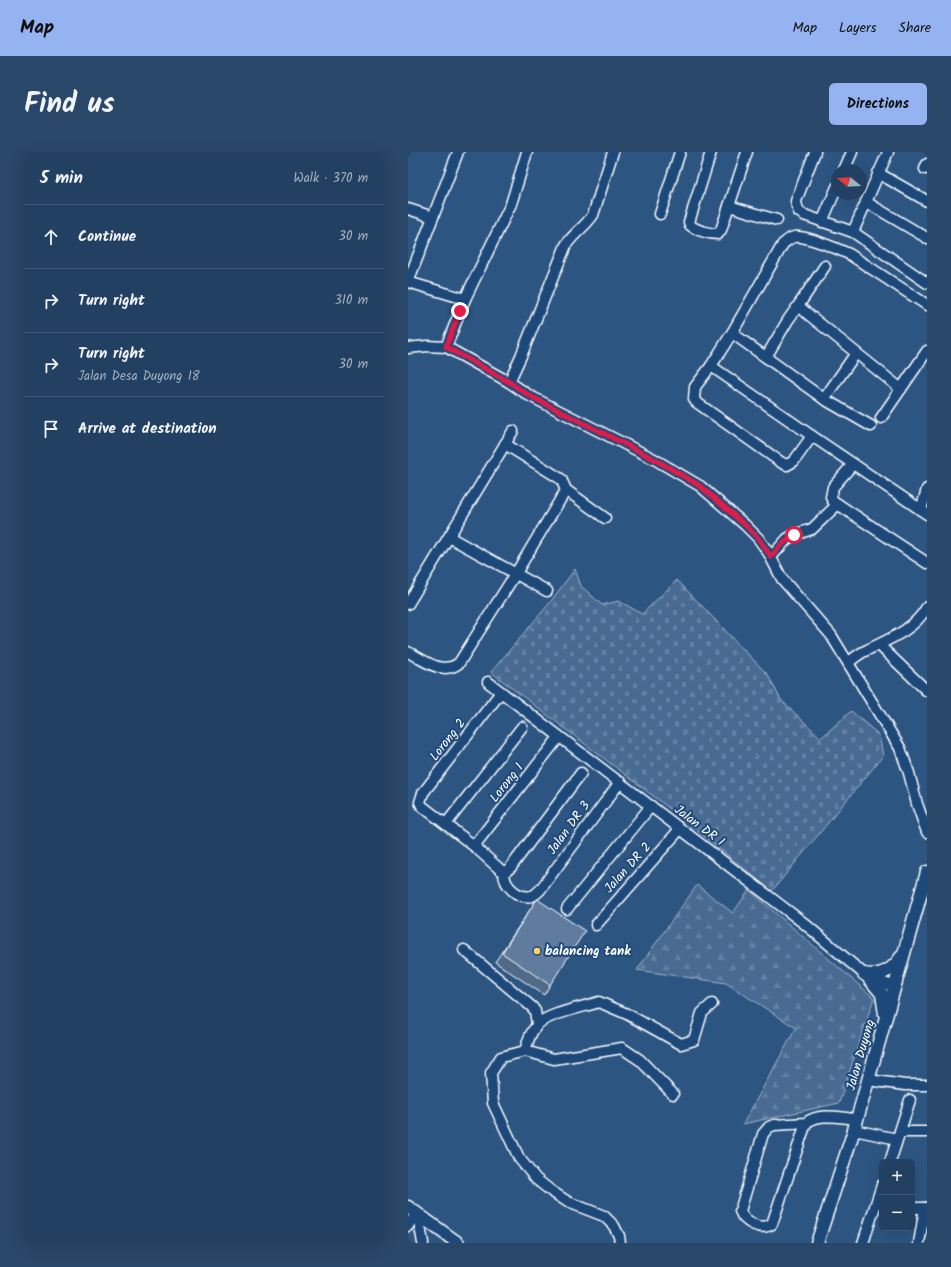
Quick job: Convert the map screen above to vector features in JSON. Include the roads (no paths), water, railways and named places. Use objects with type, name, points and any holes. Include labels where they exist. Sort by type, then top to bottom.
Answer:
[{"type":"main road","name":"Jalan Duyong","points":[[817,1243],[856,1124],[927,872]]},
{"type":"main road","points":[[865,975],[887,972],[900,958],[906,946]]},
{"type":"main road","points":[[865,975],[882,994],[885,1019]]},
{"type":"main road","points":[[414,1212],[459,1242]]},
{"type":"street","points":[[458,152],[408,282],[465,299]]},
{"type":"street","points":[[446,347],[465,299],[511,204],[527,152]]},
{"type":"street","points":[[509,382],[566,245],[572,236],[588,223],[593,215],[613,152]]},
{"type":"street","points":[[660,214],[680,152]]},
{"type":"street","points":[[711,152],[689,222],[693,228],[714,234],[718,234],[721,230],[747,152]]},
{"type":"street","points":[[815,152],[796,201],[799,212],[822,222],[853,232],[927,282]]},
{"type":"street","points":[[847,164],[852,152]]},
{"type":"street","points":[[853,232],[888,152]]},
{"type":"street","points":[[878,173],[927,201]]},
{"type":"street","points":[[822,222],[831,200]]},
{"type":"street","points":[[866,202],[927,238]]},
{"type":"street","points":[[729,206],[777,220]]},
{"type":"street","points":[[408,209],[433,217]]},
{"type":"street","points":[[812,436],[794,461],[787,465],[782,463],[696,402],[694,399],[695,387],[711,366],[732,333],[783,244],[794,237],[804,238],[839,249],[927,305]]},
{"type":"street","points":[[766,357],[784,327],[825,266]]},
{"type":"street","points":[[798,306],[901,389]]},
{"type":"street","points":[[732,333],[824,399],[871,426]]},
{"type":"street","points":[[408,348],[427,346],[446,347],[509,382],[530,396],[654,459],[700,486],[745,525],[758,538],[771,557],[782,579],[831,635],[900,748],[910,773],[917,804],[927,832]]},
{"type":"street","points":[[881,418],[927,351]]},
{"type":"street","points":[[824,399],[856,353]]},
{"type":"street","points":[[711,366],[924,512],[927,489]]},
{"type":"street","points":[[408,604],[513,431]]},
{"type":"street","points":[[505,444],[561,479],[566,490],[605,518]]},
{"type":"street","points":[[853,464],[837,482],[831,492],[831,497],[838,504],[927,563]]},
{"type":"street","points":[[408,652],[439,669],[454,667],[459,662],[516,574],[566,490]]},
{"type":"street","points":[[771,557],[787,539],[812,529],[838,504]]},
{"type":"street","points":[[449,537],[547,591]]},
{"type":"street","points":[[848,662],[866,650],[893,638],[911,626],[927,607]]},
{"type":"street","points":[[879,645],[927,691]]},
{"type":"street","name":"Jalan DR 1","points":[[488,682],[805,924],[865,975],[894,987]]},
{"type":"street","name":"Lorong 2","points":[[446,824],[422,806],[420,802],[423,793],[501,692]]},
{"type":"street","points":[[522,727],[446,824],[474,846],[504,873],[511,867],[581,773]]},
{"type":"street","name":"Lorong 1","points":[[474,846],[559,736]]},
{"type":"street","name":"Jalan DR 3","points":[[504,873],[504,879],[507,884],[519,894],[533,896],[540,890],[620,782]]},
{"type":"street","points":[[567,909],[651,806]]},
{"type":"street","name":"Jalan DR 2","points":[[596,925],[680,829]]},
{"type":"street","points":[[464,950],[536,1011],[537,1024]]},
{"type":"street","points":[[525,1051],[529,1037],[537,1024],[545,1018],[599,1002],[627,1014],[681,1044],[694,1040],[702,1013],[712,1004]]},
{"type":"street","points":[[620,1243],[619,1236],[614,1226],[604,1216],[568,1202],[551,1191],[536,1179],[519,1158],[493,1103],[491,1073],[501,1057],[525,1051],[554,1059],[622,1048],[640,1060],[673,1094]]},
{"type":"street","points":[[868,1080],[904,1085],[927,1085]]},
{"type":"street","points":[[891,1159],[910,1100]]},
{"type":"street","points":[[806,1123],[774,1125],[769,1127],[763,1134],[740,1211],[742,1217],[747,1221],[761,1227],[767,1227],[772,1224],[806,1123],[811,1118],[823,1117],[898,1135],[927,1132]]},
{"type":"street","points":[[863,1243],[878,1207],[880,1195]]},
{"type":"street","points":[[915,1208],[926,1208],[919,1243]]},
{"type":"street","points":[[408,1226],[414,1212]]},
{"type":"street","points":[[414,1212],[423,1243]]},
{"type":"place","name":"balancing tank","points":[[537,951]]}]
